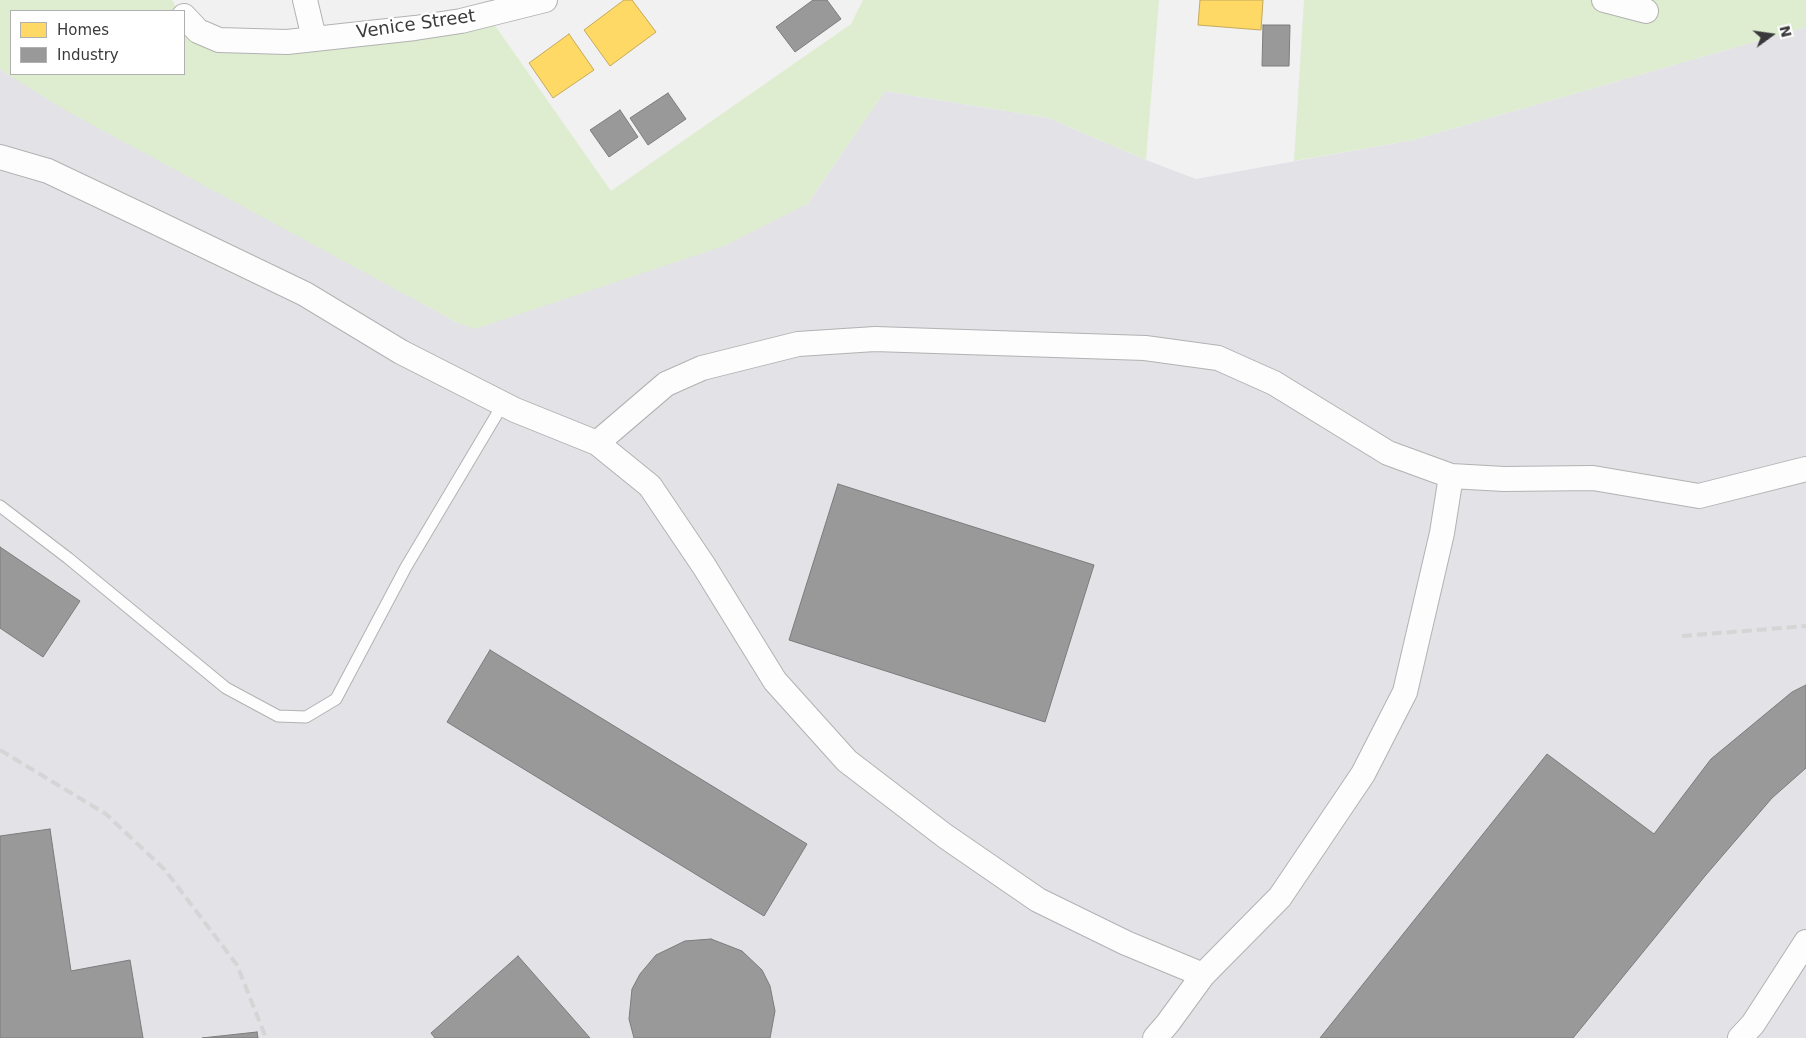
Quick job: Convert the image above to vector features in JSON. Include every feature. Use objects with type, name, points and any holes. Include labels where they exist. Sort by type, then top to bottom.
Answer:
[{"type":"street","points":[[305,0],[314,38]]},
{"type":"street","name":"Venice Street","points":[[185,17],[198,31],[219,40],[287,42],[461,21],[545,0]]},
{"type":"street","points":[[1604,0],[1646,11]]},
{"type":"street","points":[[0,158],[48,171],[305,294],[402,352],[514,410],[597,443],[650,486],[704,566],[775,681],[846,761],[945,836],[1038,900],[1126,943],[1203,975]]},
{"type":"street","points":[[597,443],[666,384],[702,368],[798,344],[875,339],[1145,348],[1218,358],[1274,383],[1388,453],[1451,476],[1504,479],[1593,478],[1699,496],[1806,469]]},
{"type":"street","points":[[1155,1038],[1203,975],[1280,897],[1364,774],[1405,692],[1442,532],[1451,476]]},
{"type":"street","points":[[1740,1038],[1753,1024],[1806,942]]},
{"type":"lane","points":[[0,506],[68,558],[226,688],[278,716],[306,718],[336,699],[406,567],[503,404]]},
{"type":"shaded area","points":[[1806,27],[1806,1038],[0,1038],[0,68],[4,72],[458,323],[807,204],[885,91],[1049,118],[1146,160],[1196,179],[1413,140]]},
{"type":"green space","points":[[0,0],[172,0],[177,10],[10,10],[10,75],[185,75],[185,20],[219,43],[489,17],[611,191],[851,24],[863,0],[1159,0],[1146,160],[1049,118],[885,91],[807,204],[724,246],[475,329],[458,323],[65,110],[4,72],[0,68]]},
{"type":"green space","points":[[1304,0],[1806,0],[1806,27],[1413,140],[1294,161]]},
{"type":"building: Homes","points":[[624,0],[632,0],[656,32],[610,66],[584,30]]},
{"type":"building: Homes","points":[[1200,0],[1263,0],[1261,30],[1198,25]]},
{"type":"building: Homes","points":[[569,34],[594,70],[553,98],[529,63]]},
{"type":"building: Industry","points":[[813,0],[827,0],[841,19],[795,52],[776,27]]},
{"type":"building: Industry","points":[[1263,25],[1290,25],[1289,66],[1262,66]]},
{"type":"building: Industry","points":[[668,93],[686,119],[648,145],[630,118]]},
{"type":"building: Industry","points":[[620,110],[638,137],[609,157],[590,130]]},
{"type":"building: Industry","points":[[838,484],[1094,565],[1045,722],[789,640]]},
{"type":"building: Industry","points":[[0,547],[80,601],[43,657],[0,628]]},
{"type":"building: Industry","points":[[490,650],[807,844],[764,916],[447,722]]},
{"type":"building: Industry","points":[[1806,685],[1806,768],[1772,798],[1705,876],[1573,1038],[1320,1038],[1547,754],[1654,834],[1711,759],[1792,692]]},
{"type":"building: Industry","points":[[50,829],[71,971],[130,960],[143,1038],[0,1038],[0,836]]},
{"type":"building: Industry","points":[[711,939],[742,951],[762,970],[770,986],[775,1011],[770,1038],[634,1038],[629,1019],[632,989],[640,974],[656,955],[685,941]]},
{"type":"building: Industry","points":[[518,956],[590,1038],[435,1038],[431,1033]]},
{"type":"building: Industry","points":[[257,1032],[258,1038],[202,1038]]},
{"type":"railway","points":[[1682,636],[1806,626]]},
{"type":"railway","points":[[0,750],[106,814],[165,870],[237,965],[266,1038]]}]
